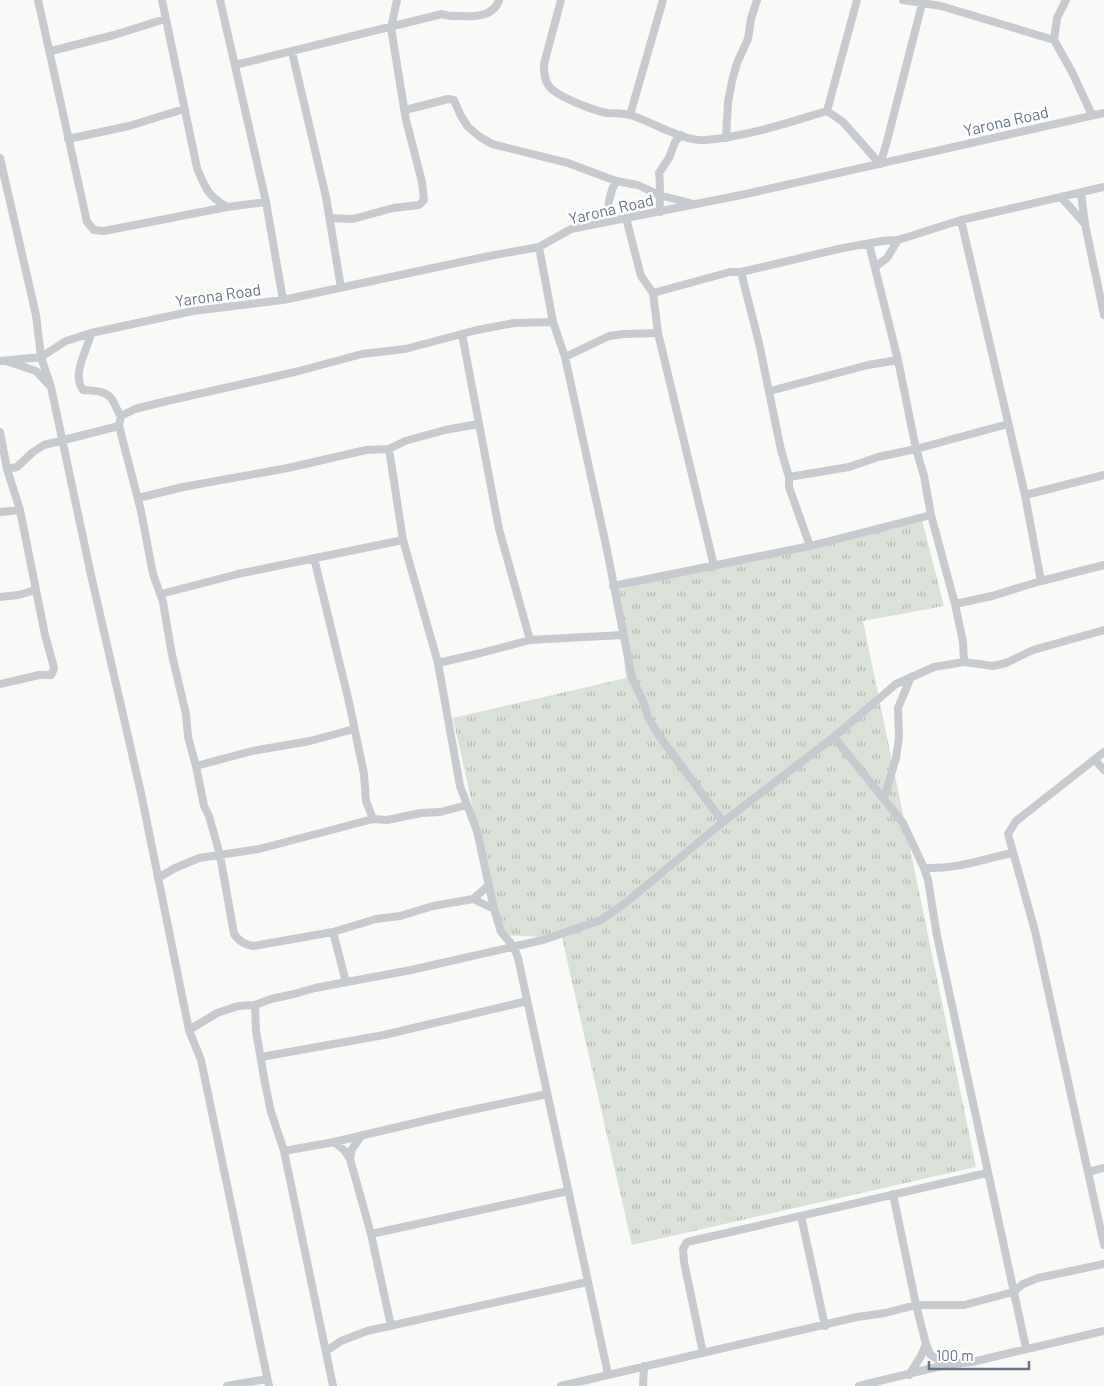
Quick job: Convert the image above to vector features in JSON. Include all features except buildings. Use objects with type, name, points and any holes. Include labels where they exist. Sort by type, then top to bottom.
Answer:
[{"type":"street","points":[[38,0],[87,222],[94,230],[104,231],[227,207],[266,202]]},
{"type":"street","points":[[162,0],[197,168],[206,190],[213,199],[227,207]]},
{"type":"street","points":[[220,0],[266,202],[282,300]]},
{"type":"street","points":[[330,218],[353,219],[393,208],[419,205],[424,200],[422,182],[405,110],[391,28],[397,0]]},
{"type":"street","points":[[235,65],[442,14],[453,17],[485,15],[498,5],[499,0]]},
{"type":"street","points":[[561,0],[544,64],[544,75],[549,87],[557,93],[587,107],[630,115],[694,140],[702,141],[726,138],[764,129],[827,111]]},
{"type":"street","points":[[630,115],[663,0]]},
{"type":"street","points":[[726,138],[728,102],[732,81],[737,63],[748,40],[751,18],[757,0]]},
{"type":"street","points":[[827,111],[857,0]]},
{"type":"street","points":[[903,0],[940,6],[1054,40]]},
{"type":"street","points":[[1066,0],[1057,18],[1054,40],[1072,72],[1092,116]]},
{"type":"street","points":[[880,164],[922,2]]},
{"type":"street","points":[[50,51],[114,36],[165,19]]},
{"type":"street","points":[[292,52],[330,218],[341,288]]},
{"type":"street","points":[[405,110],[448,99],[454,100],[468,127],[492,144],[568,164],[616,181],[638,185],[659,195],[692,204]]},
{"type":"street","points":[[68,139],[129,126],[184,109]]},
{"type":"street","points":[[827,111],[843,122],[880,164]]},
{"type":"street","name":"Yarona Road","points":[[41,357],[66,341],[91,333],[193,311],[282,300],[539,247],[571,229],[746,194],[1104,113]]},
{"type":"street","points":[[660,212],[659,195],[661,189],[659,173],[663,165],[670,158],[675,142],[681,135]]},
{"type":"street","points":[[0,158],[36,314],[41,357],[51,387],[91,575],[141,793],[189,1030],[202,1060],[268,1382],[227,1386]]},
{"type":"street","points":[[607,222],[610,197],[616,181]]},
{"type":"street","points":[[653,293],[730,272],[741,272],[843,248],[898,240],[961,220],[1104,187]]},
{"type":"street","points":[[1081,193],[1085,224],[1104,315]]},
{"type":"street","points":[[1061,198],[1085,224]]},
{"type":"street","points":[[626,218],[641,276],[653,293],[658,333],[714,566]]},
{"type":"street","points":[[961,220],[1025,495],[1041,581]]},
{"type":"street","points":[[876,267],[887,258],[898,240]]},
{"type":"street","points":[[869,244],[898,360],[916,450],[924,476],[930,515],[955,604],[964,662]]},
{"type":"street","points":[[539,247],[552,322],[565,357],[607,550],[632,678],[648,717],[660,737],[723,822]]},
{"type":"street","points":[[741,272],[770,391],[781,450],[789,477],[789,487],[810,546]]},
{"type":"street","points":[[121,416],[167,401],[296,372],[362,354],[405,349],[514,323],[552,322]]},
{"type":"street","points":[[91,333],[78,377],[80,386],[83,390],[101,391],[108,395],[113,400],[121,416],[119,426],[138,498],[153,574],[161,594],[172,655],[186,714],[188,737],[204,806],[209,816],[220,855],[234,934],[244,944],[253,946],[333,932],[376,919],[400,916],[433,906],[473,899],[490,885]]},
{"type":"street","points":[[565,357],[609,336],[658,333]]},
{"type":"street","points":[[462,334],[499,529],[530,640]]},
{"type":"street","points":[[1,361],[41,357]]},
{"type":"street","points":[[770,391],[868,365],[898,360]]},
{"type":"street","points":[[1,361],[16,364],[36,372],[51,387]]},
{"type":"street","points":[[138,498],[183,487],[288,468],[366,450],[389,449],[405,441],[445,430],[478,424]]},
{"type":"street","points":[[789,477],[849,467],[878,457],[916,450],[1008,424]]},
{"type":"street","points":[[7,469],[17,467],[33,452],[44,445],[119,426]]},
{"type":"street","points":[[0,432],[7,469],[20,510],[30,565],[54,669],[51,675],[39,675],[0,684]]},
{"type":"street","points":[[389,449],[404,540],[438,663],[460,786],[477,831],[494,909],[502,932],[514,947],[518,958],[608,1374]]},
{"type":"street","points":[[1025,495],[1104,475]]},
{"type":"street","points":[[0,512],[20,510]]},
{"type":"street","points":[[613,586],[810,546],[930,515]]},
{"type":"street","points":[[161,594],[238,574],[404,540]]},
{"type":"street","points":[[314,558],[339,658],[364,774],[366,801],[373,819]]},
{"type":"street","points":[[955,604],[992,596],[1104,565]]},
{"type":"street","points":[[0,596],[18,595],[36,590]]},
{"type":"street","points":[[189,1030],[217,1013],[238,1006],[255,1005],[315,988],[411,970],[514,947],[543,940],[601,920],[624,904],[723,822],[834,737],[896,684],[934,667],[964,662],[993,666],[1006,663],[1033,650],[1104,630]]},
{"type":"street","points":[[438,663],[530,640],[623,635]]},
{"type":"street","points":[[884,798],[896,758],[899,737],[898,708],[911,677]]},
{"type":"street","points":[[196,766],[252,751],[310,741],[354,729]]},
{"type":"street","points":[[834,737],[903,823],[928,880],[937,936],[1026,1348]]},
{"type":"street","points":[[1104,752],[1016,820],[1008,834],[1035,931],[1104,1245]]},
{"type":"street","points":[[1096,760],[1104,770]]},
{"type":"street","points":[[158,878],[186,862],[209,855],[268,847],[373,819],[387,820],[421,813],[440,812],[467,805]]},
{"type":"street","points":[[924,868],[964,866],[1012,852]]},
{"type":"street","points":[[928,880],[940,868]]},
{"type":"street","points":[[473,899],[494,909]]},
{"type":"street","points":[[333,932],[346,982]]},
{"type":"street","points":[[261,1057],[384,1035],[527,1001]]},
{"type":"street","points":[[255,1005],[256,1031],[264,1083],[284,1151],[334,1386]]},
{"type":"street","points":[[284,1151],[334,1142],[546,1094]]},
{"type":"street","points":[[350,1159],[352,1149],[362,1135]]},
{"type":"street","points":[[334,1142],[344,1150],[350,1159],[370,1234],[391,1326]]},
{"type":"street","points":[[1088,1172],[1104,1168]]},
{"type":"street","points":[[703,1353],[684,1262],[683,1249],[686,1242],[987,1173]]},
{"type":"street","points":[[370,1234],[568,1191]]},
{"type":"street","points":[[893,1194],[926,1344],[930,1354],[945,1365]]},
{"type":"street","points":[[801,1216],[825,1326]]},
{"type":"street","points":[[561,1386],[916,1305],[964,1305],[1013,1292],[1023,1284],[1038,1278],[1104,1264]]},
{"type":"street","points":[[326,1351],[353,1336],[587,1282]]},
{"type":"street","points":[[860,1386],[945,1365],[972,1362],[1104,1331]]},
{"type":"street","points":[[909,1375],[918,1362],[926,1344]]},
{"type":"street","points":[[643,1386],[644,1366]]},
{"type":"green space","points":[[921,516],[944,606],[863,621],[976,1167],[632,1245],[562,938],[501,935],[453,718],[626,678],[617,590]]}]
